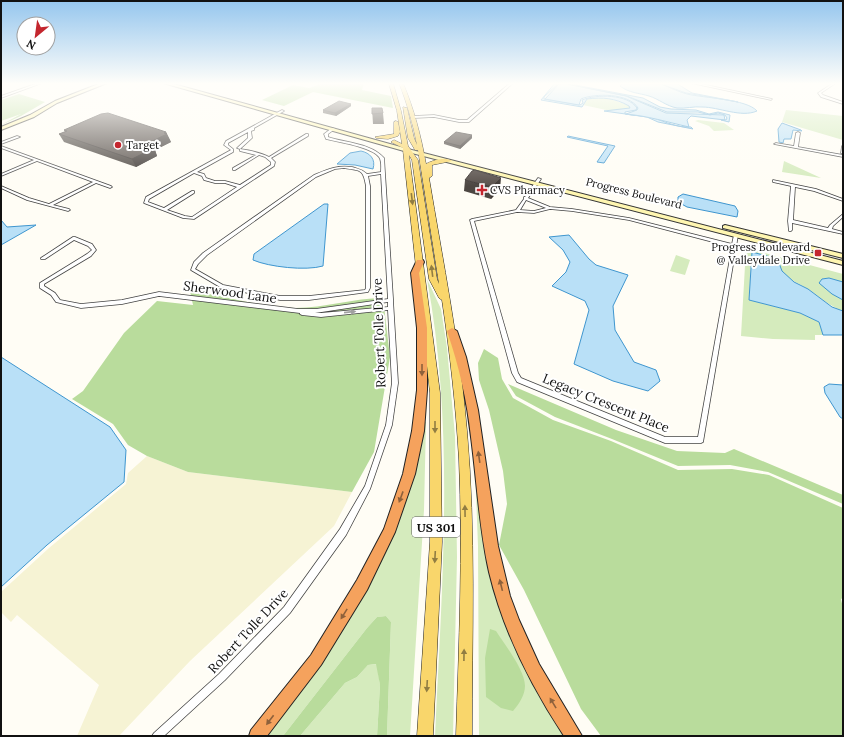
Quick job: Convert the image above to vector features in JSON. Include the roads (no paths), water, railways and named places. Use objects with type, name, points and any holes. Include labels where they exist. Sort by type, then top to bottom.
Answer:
[{"type":"highway","points":[[257,736],[316,660],[362,585],[389,532],[409,474],[418,431],[422,390],[422,328],[415,273],[420,262]]},
{"type":"highway","points":[[452,331],[462,355],[468,383],[491,547],[504,598],[519,638],[540,680],[574,736]]},
{"type":"main road","points":[[1,126],[18,117]]},
{"type":"main road","points":[[1,129],[29,117]]},
{"type":"main road","points":[[284,117],[412,149]]},
{"type":"main road","points":[[306,117],[378,137],[412,149]]},
{"type":"main road","points":[[378,137],[396,135],[396,119],[398,117]]},
{"type":"main road","name":"US 301","points":[[401,117],[412,149],[436,239],[452,331],[464,462],[466,545],[464,736]]},
{"type":"main road","points":[[406,117],[416,162],[433,279],[448,306]]},
{"type":"main road","name":"US 301","points":[[414,117],[412,149],[420,262],[435,393],[436,542],[425,736]]},
{"type":"main road","name":"Progress Boulevard","points":[[412,149],[449,161],[658,210],[843,256]]},
{"type":"main road","name":"Progress Boulevard","points":[[412,149],[537,181],[553,188],[843,263]]},
{"type":"main road","points":[[436,239],[439,227],[428,165],[433,162],[449,161]]},
{"type":"main road","points":[[553,188],[646,210],[658,210]]},
{"type":"main road","points":[[727,227],[736,235]]},
{"type":"street","points":[[232,150],[226,145],[227,142],[271,117]]},
{"type":"street","points":[[240,149],[250,138],[249,131],[273,117]]},
{"type":"street","points":[[439,117],[460,121],[468,121],[472,117]]},
{"type":"street","name":"Robert Tolle Drive","points":[[157,736],[222,677],[287,610],[343,532],[368,487],[388,425],[395,383],[383,173],[380,155],[370,150],[327,138],[326,134],[333,130]]},
{"type":"street","points":[[796,148],[798,133]]},
{"type":"street","points":[[269,158],[307,135]]},
{"type":"street","points":[[1,143],[18,137]]},
{"type":"street","points":[[776,144],[843,156]]},
{"type":"street","points":[[1,147],[110,187]]},
{"type":"street","points":[[843,147],[843,153]]},
{"type":"street","points":[[240,149],[259,154],[269,158],[273,165],[193,218],[184,218],[146,203],[147,198],[232,150],[240,149]]},
{"type":"street","points":[[234,169],[259,154]]},
{"type":"street","points":[[1,176],[37,160]]},
{"type":"street","points":[[344,167],[361,170],[366,175],[368,186],[369,270],[368,288],[366,291],[309,298],[280,298],[222,286],[193,270],[196,263],[205,254],[315,176],[334,168],[344,167]]},
{"type":"street","points":[[193,172],[205,179],[215,182],[225,182],[241,187]]},
{"type":"street","points":[[366,175],[383,173]]},
{"type":"street","points":[[517,211],[537,181]]},
{"type":"street","points":[[774,181],[815,190],[843,200]]},
{"type":"street","points":[[51,204],[96,182]]},
{"type":"street","points":[[790,230],[793,185]]},
{"type":"street","points":[[1,191],[3,188],[28,199],[51,204],[68,210]]},
{"type":"street","points":[[164,210],[193,192]]},
{"type":"street","name":"Legacy Crescent Place","points":[[525,198],[550,208],[584,211],[630,219],[734,246]]},
{"type":"street","name":"Legacy Crescent Place","points":[[550,208],[534,212],[517,211],[472,220],[514,373],[519,380],[665,440],[701,440],[736,235]]},
{"type":"street","points":[[830,230],[831,226],[843,215]]},
{"type":"street","points":[[790,221],[843,233]]},
{"type":"street","name":"Sherwood Lane","points":[[43,258],[74,238],[90,245],[94,250],[89,255],[42,283],[42,287],[54,294],[58,301],[81,306],[122,302],[159,294],[298,311],[322,310],[391,300]]},
{"type":"street","name":"Sherwood Lane","points":[[298,311],[308,315],[321,315],[391,308]]},
{"type":"water","points":[[647,117],[690,117],[687,120],[689,127]]},
{"type":"water","points":[[648,117],[652,117],[675,125],[658,122]]},
{"type":"water","points":[[703,117],[724,117],[725,120]]},
{"type":"water","points":[[727,117],[730,117],[729,122],[721,120],[726,120]]},
{"type":"water","points":[[782,123],[802,131],[793,130],[791,139],[784,139],[783,143],[779,142],[778,129]]},
{"type":"water","points":[[567,137],[615,146],[604,163],[597,162],[608,146]]},
{"type":"water","points":[[361,151],[372,157],[374,162],[373,169],[355,165],[337,164],[350,153]]},
{"type":"water","points":[[683,194],[735,206],[738,211],[737,217],[687,207],[678,202],[678,197]]},
{"type":"water","points":[[324,204],[328,204],[323,266],[288,268],[268,265],[253,260],[254,254]]},
{"type":"water","points":[[1,220],[7,227],[36,225],[1,245]]},
{"type":"water","points":[[569,235],[596,265],[628,275],[613,306],[615,330],[634,362],[656,370],[660,381],[648,391],[613,381],[574,364],[589,310],[585,301],[552,286],[566,272],[570,262],[563,250],[549,237]]},
{"type":"water","points":[[752,252],[774,258],[779,263],[782,271],[794,282],[808,289],[832,307],[843,311],[843,335],[823,335],[819,322],[800,313],[749,300]]},
{"type":"water","points":[[829,278],[843,282],[843,300],[832,294],[819,283],[822,279]]},
{"type":"water","points":[[1,357],[110,427],[126,450],[124,482],[47,545],[1,587]]},
{"type":"water","points":[[829,384],[843,385],[843,419],[840,417],[825,393],[824,387]]},
{"type":"place","name":"Target","points":[[118,145]]},
{"type":"place","name":"CVS Pharmacy","points":[[482,190]]},
{"type":"place","name":"Progress Boulevard @ Valleydale Drive","points":[[818,253]]}]
